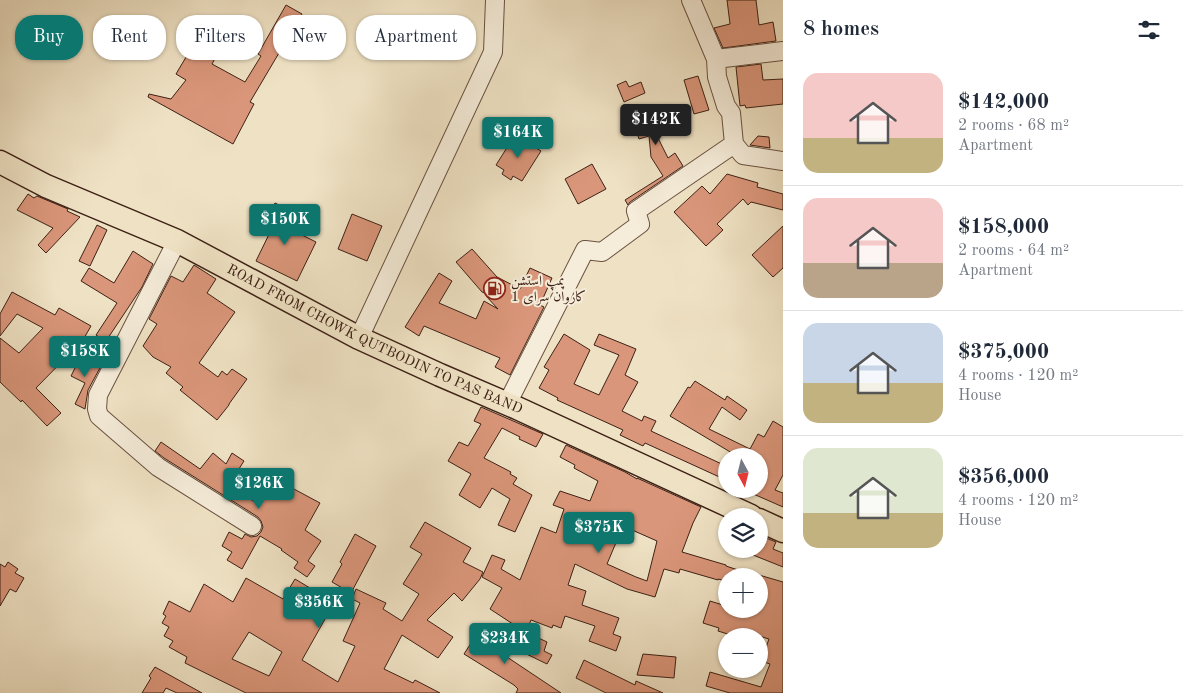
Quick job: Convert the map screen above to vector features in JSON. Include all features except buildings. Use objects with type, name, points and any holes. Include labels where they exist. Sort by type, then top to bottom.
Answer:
[{"type":"main road","name":"ROAD FROM CHOWK QUTBODIN TO PAS BAND","points":[[0,162],[46,186],[177,241],[359,338],[734,508]]},
{"type":"main road","points":[[768,524],[783,531]]},
{"type":"street","points":[[359,338],[493,52],[495,0]]},
{"type":"street","points":[[691,0],[716,59],[717,77],[726,106],[731,113],[734,144],[743,155],[783,161]]},
{"type":"street","points":[[716,59],[783,51]]},
{"type":"street","points":[[507,404],[585,250],[602,252],[640,224],[636,210],[734,144]]},
{"type":"street","points":[[177,241],[98,395],[97,409],[99,416],[158,467],[252,526]]},
{"type":"place","name":"پمپ استشن کاروان سرای 1","points":[[495,289]]}]
